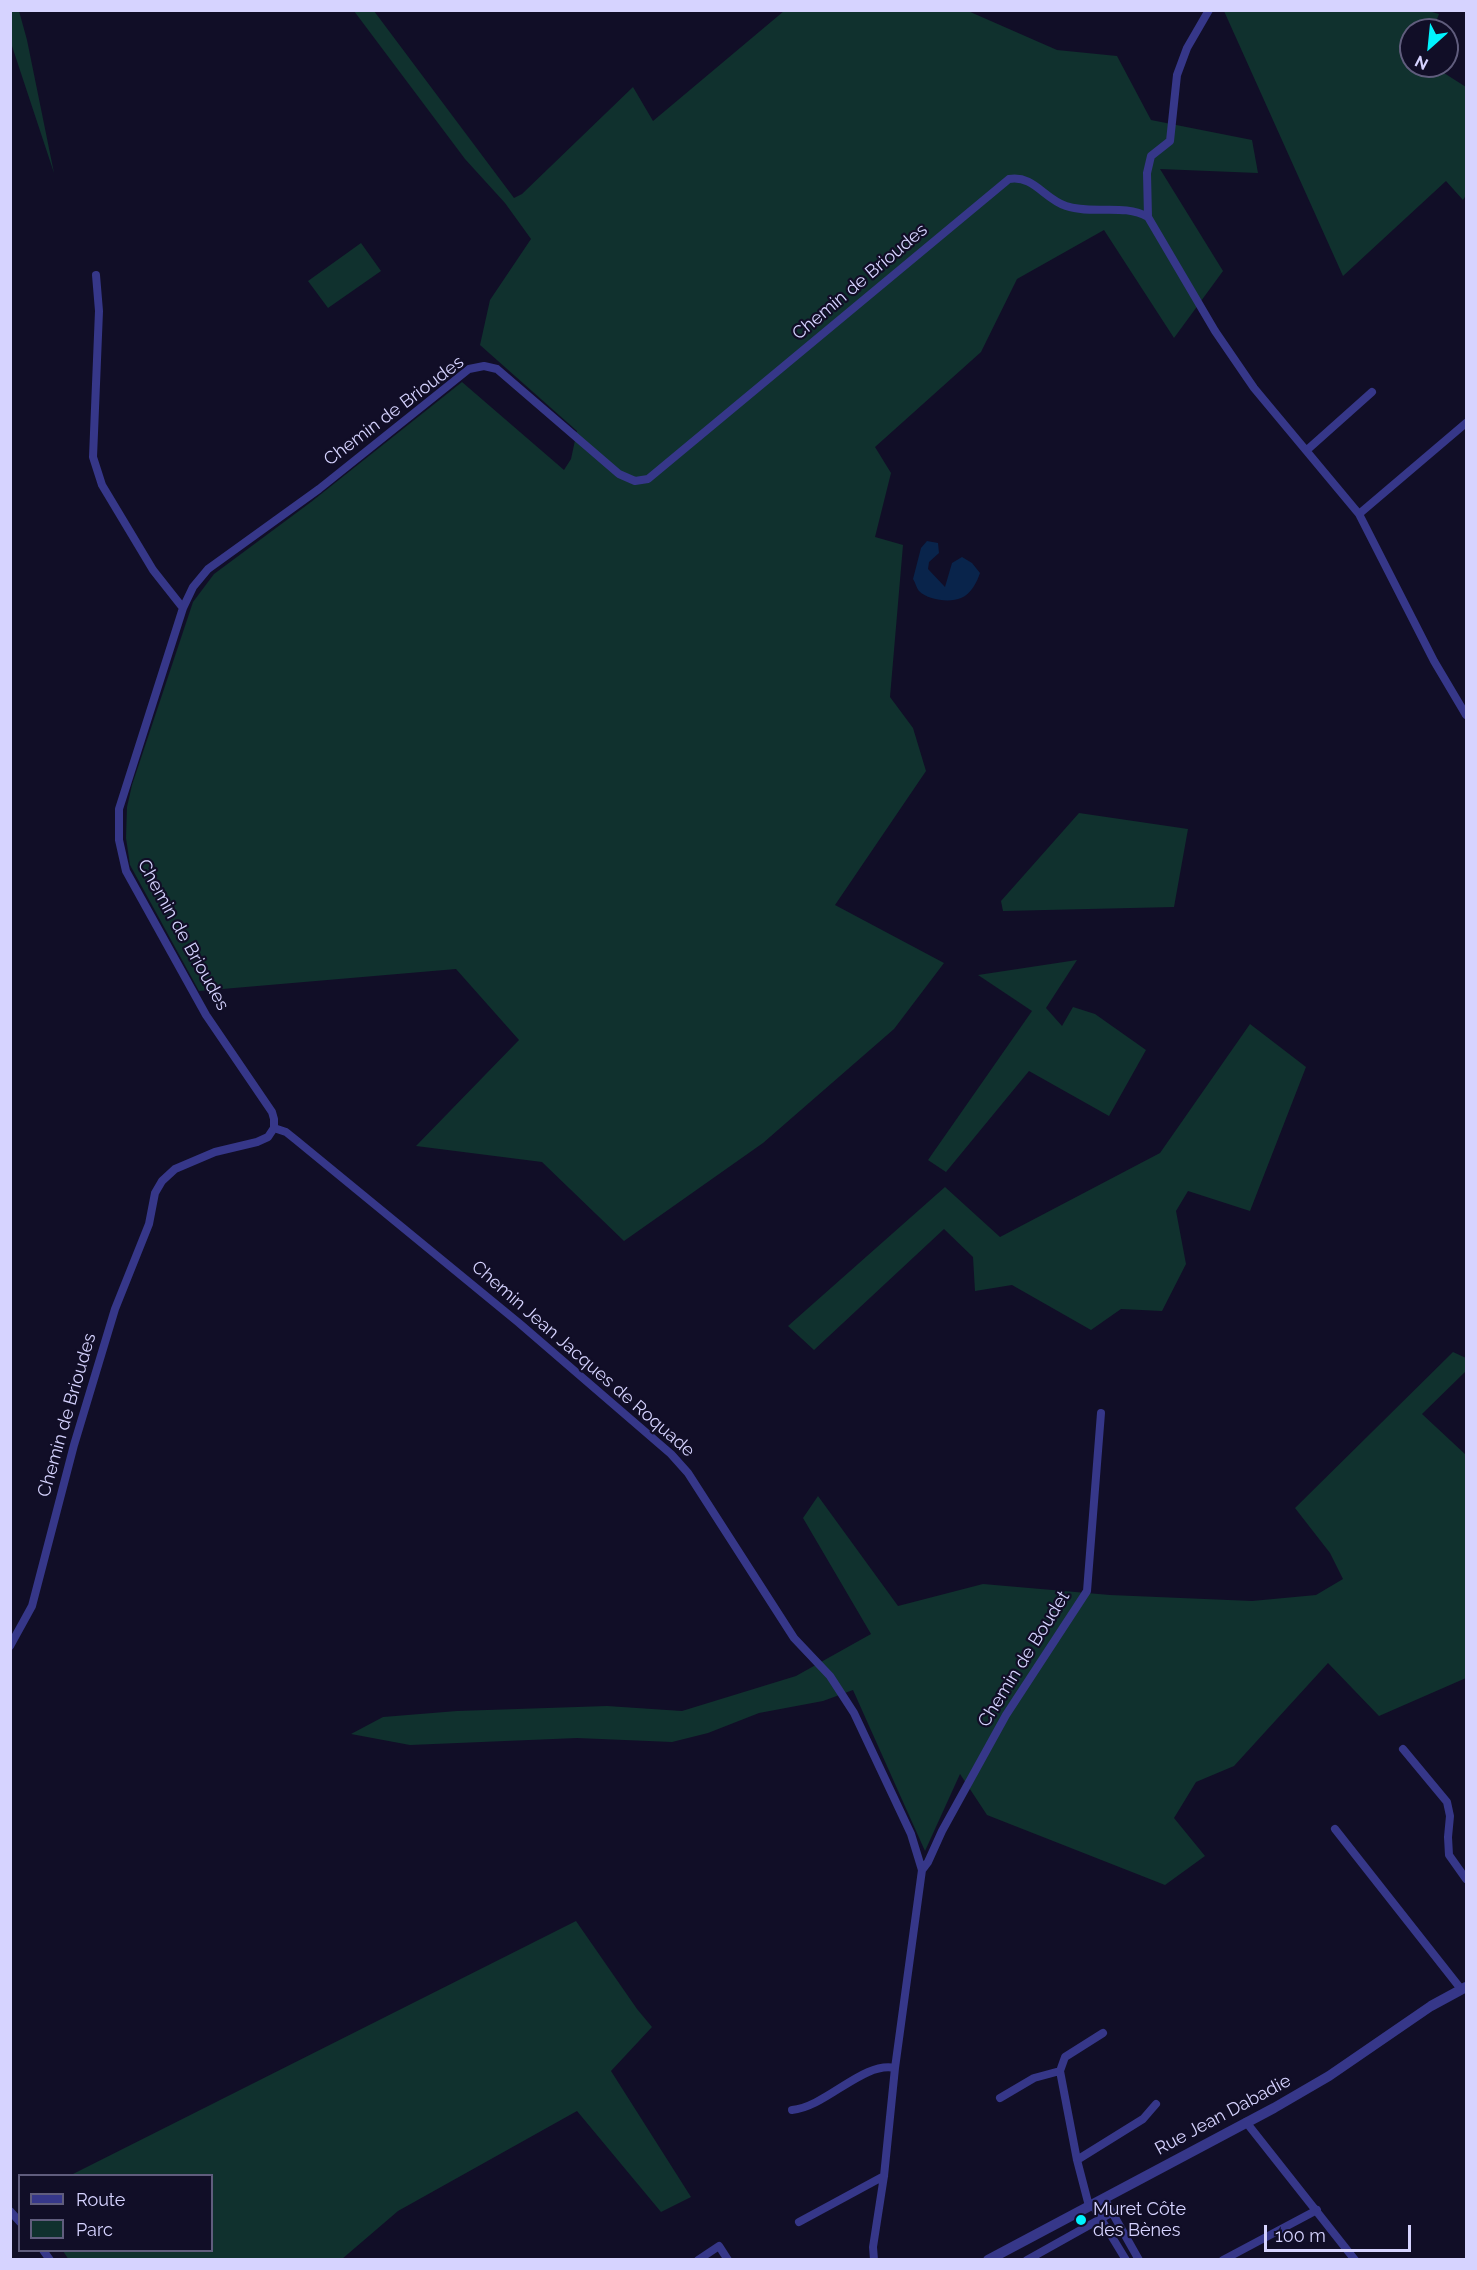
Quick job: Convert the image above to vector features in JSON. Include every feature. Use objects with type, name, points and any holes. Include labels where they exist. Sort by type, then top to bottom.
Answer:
[{"type":"street","points":[[1209,10],[1187,48],[1177,75],[1170,141],[1151,156],[1147,173],[1148,217],[1215,331],[1254,388],[1359,514],[1434,661],[1467,715]]},
{"type":"street","name":"Chemin de Brioudes","points":[[10,1646],[32,1606],[74,1445],[115,1309],[149,1224],[155,1193],[162,1180],[175,1169],[215,1152],[257,1142],[268,1137],[274,1128],[272,1112],[206,1015],[139,897],[126,871],[118,840],[119,809],[183,608],[193,587],[208,569],[318,489],[469,369],[484,366],[497,369],[619,474],[634,481],[648,479],[1009,179],[1020,177],[1066,206],[1137,211],[1148,217]]},
{"type":"street","points":[[96,274],[99,311],[93,457],[102,485],[153,570],[183,608]]},
{"type":"street","points":[[1307,450],[1372,392]]},
{"type":"street","points":[[1359,514],[1467,423]]},
{"type":"street","name":"Chemin Jean Jacques de Roquade","points":[[274,1128],[286,1132],[401,1224],[662,1446],[688,1473],[794,1638],[830,1676],[854,1713],[911,1834],[922,1870],[895,2067],[884,2176],[873,2247],[874,2259]]},
{"type":"street","name":"Chemin de Boudet","points":[[922,1870],[1006,1715],[1087,1591],[1101,1413]]},
{"type":"street","points":[[1403,1749],[1447,1802],[1450,1816],[1449,1855],[1467,1879]]},
{"type":"street","points":[[1335,1829],[1464,1988]]},
{"type":"street","name":"Rue Jean Dabadie","points":[[988,2259],[1329,2076],[1431,2006],[1464,1988]]},
{"type":"street","points":[[1102,2033],[1065,2057],[1060,2071],[1077,2160],[1091,2205],[1126,2259]]},
{"type":"street","points":[[792,2110],[810,2105],[879,2067],[895,2067]]},
{"type":"street","points":[[1000,2098],[1034,2078],[1060,2071]]},
{"type":"street","points":[[1077,2160],[1143,2120],[1156,2104]]},
{"type":"street","points":[[1246,2122],[1355,2259]]},
{"type":"street","points":[[799,2222],[884,2176]]},
{"type":"street","points":[[1104,2198],[1139,2259]]},
{"type":"street","points":[[1223,2259],[1317,2210]]},
{"type":"street","points":[[1027,2259],[1111,2213]]},
{"type":"street","points":[[698,2259],[719,2246],[728,2259]]},
{"type":"green space","points":[[1425,10],[1439,14],[1438,18],[1399,18],[1399,78],[1452,78],[1466,87],[1466,195],[1463,200],[1446,181],[1343,276],[1224,11]]},
{"type":"green space","points":[[10,11],[19,11],[27,40],[54,173],[11,43]]},
{"type":"green space","points":[[354,11],[374,11],[514,198],[522,194],[633,87],[653,121],[784,11],[968,11],[1057,50],[1117,56],[1151,120],[1252,140],[1258,173],[1160,169],[1223,271],[1174,338],[1104,230],[1017,279],[981,352],[875,447],[891,473],[875,537],[903,545],[890,697],[913,728],[926,771],[835,905],[944,963],[894,1029],[763,1143],[624,1241],[542,1162],[416,1146],[519,1040],[456,969],[199,991],[130,865],[126,838],[127,807],[132,785],[193,602],[214,574],[311,502],[462,382],[564,470],[571,459],[577,431],[480,345],[490,300],[531,239],[505,203],[465,159]]},
{"type":"green space","points":[[361,243],[381,271],[328,308],[308,281]]},
{"type":"green space","points":[[1079,813],[1188,829],[1174,907],[1003,911],[1001,901]]},
{"type":"green space","points":[[1077,960],[1046,1008],[1062,1026],[1073,1007],[1095,1014],[1146,1050],[1109,1116],[1029,1071],[946,1172],[928,1160],[1032,1011],[978,975]]},
{"type":"green space","points":[[1250,1024],[1306,1067],[1250,1211],[1188,1191],[1176,1211],[1186,1264],[1162,1311],[1121,1309],[1091,1330],[1012,1285],[975,1291],[973,1257],[944,1229],[814,1350],[788,1326],[945,1187],[1000,1237],[1160,1153]]},
{"type":"green space","points":[[1453,1352],[1466,1358],[1466,1371],[1422,1414],[1466,1455],[1466,1678],[1379,1716],[1328,1663],[1234,1766],[1196,1782],[1174,1818],[1205,1856],[1165,1885],[987,1815],[960,1774],[925,1851],[853,1690],[823,1701],[759,1713],[708,1733],[672,1742],[577,1738],[410,1745],[351,1734],[383,1717],[457,1711],[607,1706],[682,1711],[796,1676],[871,1634],[803,1518],[818,1496],[898,1606],[983,1584],[1110,1595],[1252,1601],[1316,1595],[1343,1579],[1330,1553],[1295,1508]]},
{"type":"green space","points":[[576,1921],[652,2027],[611,2071],[691,2197],[661,2212],[577,2111],[398,2211],[342,2259],[69,2260],[64,2252],[213,2252],[213,2174],[73,2174]]},
{"type":"water","points":[[927,541],[938,543],[939,553],[929,562],[928,569],[945,587],[952,563],[962,557],[972,563],[980,573],[968,594],[956,600],[939,600],[928,597],[918,590],[913,579],[921,548]]},
{"type":"place","name":"Muret Côte des Bènes","points":[[1081,2220]]}]
